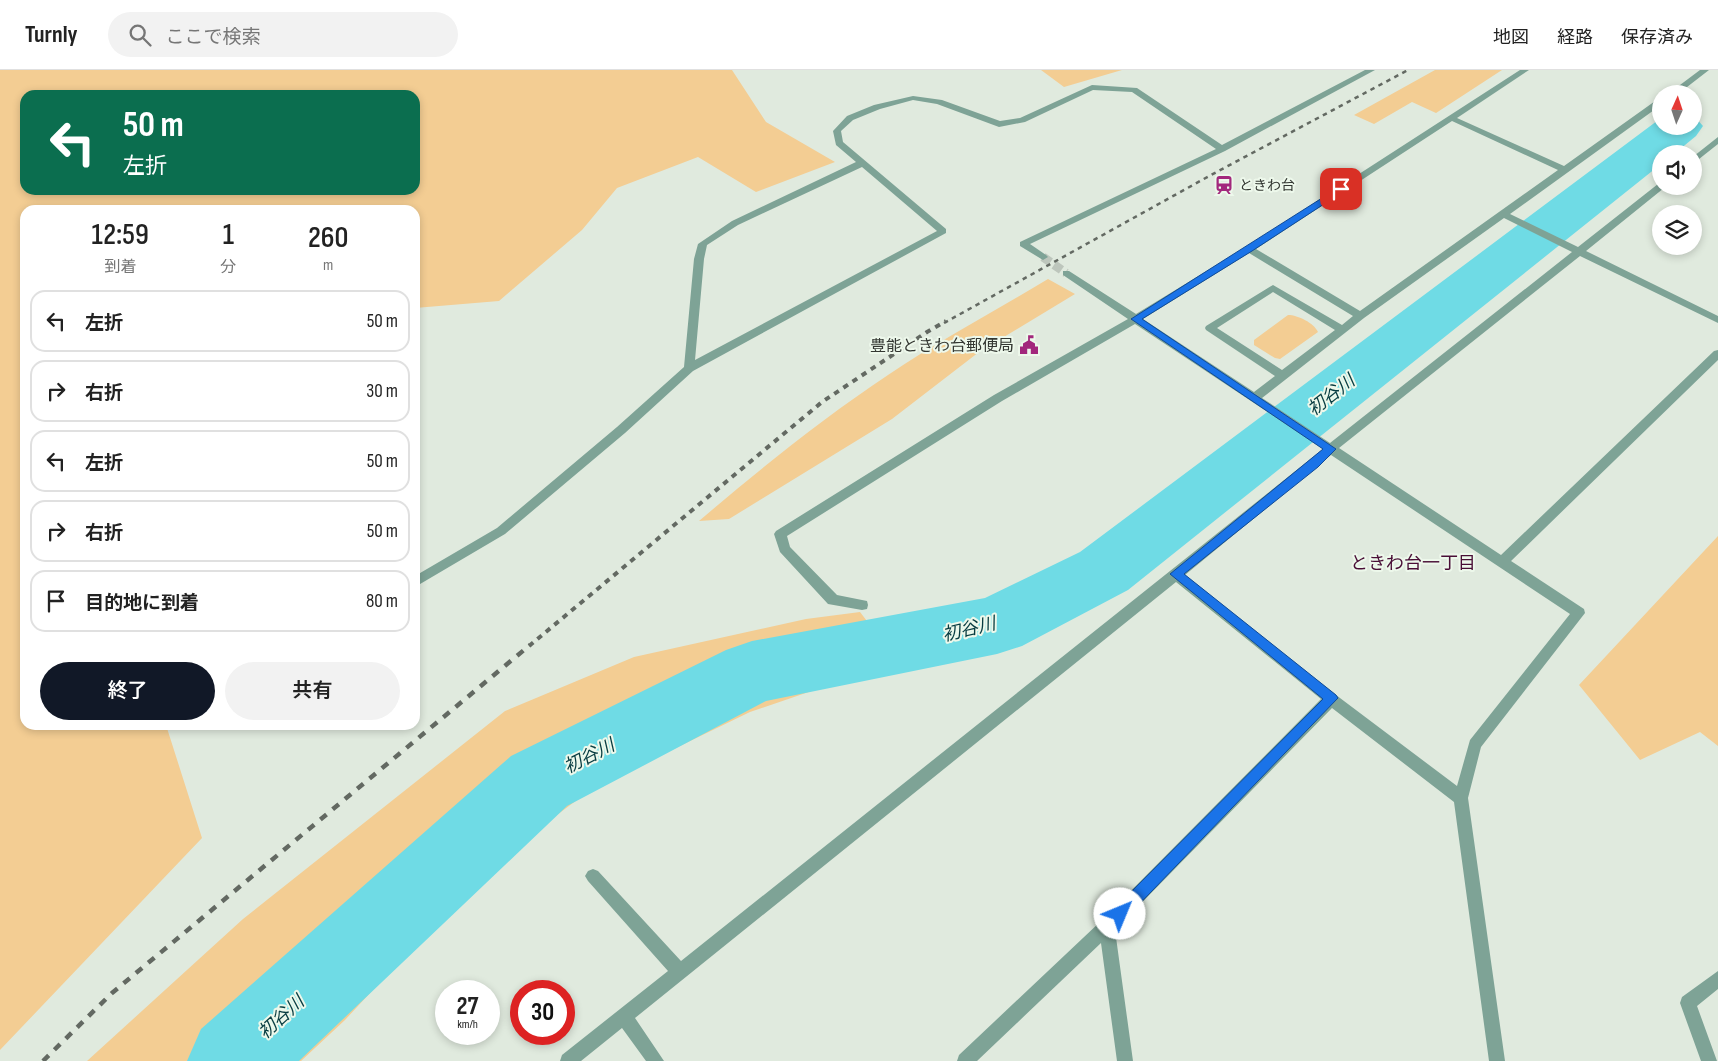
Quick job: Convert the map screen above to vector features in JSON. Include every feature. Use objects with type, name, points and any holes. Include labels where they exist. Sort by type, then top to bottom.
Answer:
[{"type":"street","points":[[1043,257],[1024,244],[1222,149],[1371,70]]},
{"type":"street","points":[[862,605],[833,600],[784,549],[780,534],[849,493],[998,398],[1136,319],[1249,249],[1524,70]]},
{"type":"street","points":[[1684,85],[1705,70]]},
{"type":"street","points":[[420,579],[502,531],[621,430],[689,368],[943,231],[839,142],[837,131],[850,118],[877,107],[913,98],[939,102],[999,124],[1022,120],[1092,87],[1134,90],[1222,149]]},
{"type":"street","points":[[1254,398],[1360,316],[1504,215],[1652,107]]},
{"type":"street","points":[[1451,118],[1564,170]]},
{"type":"street","points":[[1702,153],[1718,140]]},
{"type":"street","points":[[689,368],[699,259],[703,244],[736,223],[862,163]]},
{"type":"street","points":[[568,1061],[1652,193]]},
{"type":"street","points":[[1504,215],[1718,320]]},
{"type":"street","points":[[1249,249],[1360,316]]},
{"type":"street","points":[[1066,273],[1579,613],[1475,744],[1461,798],[1497,1061]]},
{"type":"street","points":[[1283,376],[1210,328],[1273,288],[1342,330]]},
{"type":"street","points":[[1503,561],[1718,354]]},
{"type":"street","points":[[1176,574],[1331,698],[1461,798]]},
{"type":"street","points":[[965,1061],[1106,927],[1331,698]]},
{"type":"street","points":[[594,876],[680,972]]},
{"type":"street","points":[[1106,927],[1125,1061]]},
{"type":"street","points":[[1709,1061],[1688,1003],[1718,979]]},
{"type":"street","points":[[624,1016],[656,1061]]},
{"type":"shaded area","points":[[0,70],[732,70],[766,122],[835,162],[756,192],[698,157],[617,188],[582,230],[499,301],[420,308],[420,205],[20,205],[20,730],[168,730],[202,838],[0,1050]]},
{"type":"shaded area","points":[[1041,70],[1122,70],[1064,87]]},
{"type":"shaded area","points":[[1435,70],[1502,70],[1436,113],[1412,102],[1374,124],[1354,115]]},
{"type":"shaded area","points":[[1048,279],[1075,294],[979,352],[892,419],[729,519],[699,521],[792,445],[863,392],[927,350]]},
{"type":"shaded area","points":[[1288,315],[1305,320],[1318,332],[1280,359],[1254,345],[1254,340]]},
{"type":"shaded area","points":[[1718,536],[1718,746],[1700,732],[1640,760],[1579,685]]},
{"type":"shaded area","points":[[860,612],[903,668],[832,684],[750,712],[593,788],[486,868],[345,1020],[301,1061],[87,1061],[243,919],[505,711],[634,657],[806,619]]},
{"type":"waterway","name":"初谷川","points":[[233,1061],[539,781],[752,672],[997,625],[1104,571],[1668,135]]},
{"type":"tunnel","points":[[1043,257],[1066,273]]},
{"type":"railway","points":[[944,323],[1211,175],[1408,70]]},
{"type":"railway","points":[[529,646],[822,402],[946,321]]},
{"type":"railway","points":[[43,1061],[112,993],[530,645]]},
{"type":"place","name":"ときわ台","points":[[1224,185]]},
{"type":"place","name":"豊能ときわ台郵便局","points":[[1029,345]]},
{"type":"district","name":"ときわ台一丁目","points":[[1413,563]]},
{"type":"route","points":[[1120,914],[1331,698],[1176,574],[1314,464],[1330,449],[1136,319],[1341,189]]}]
